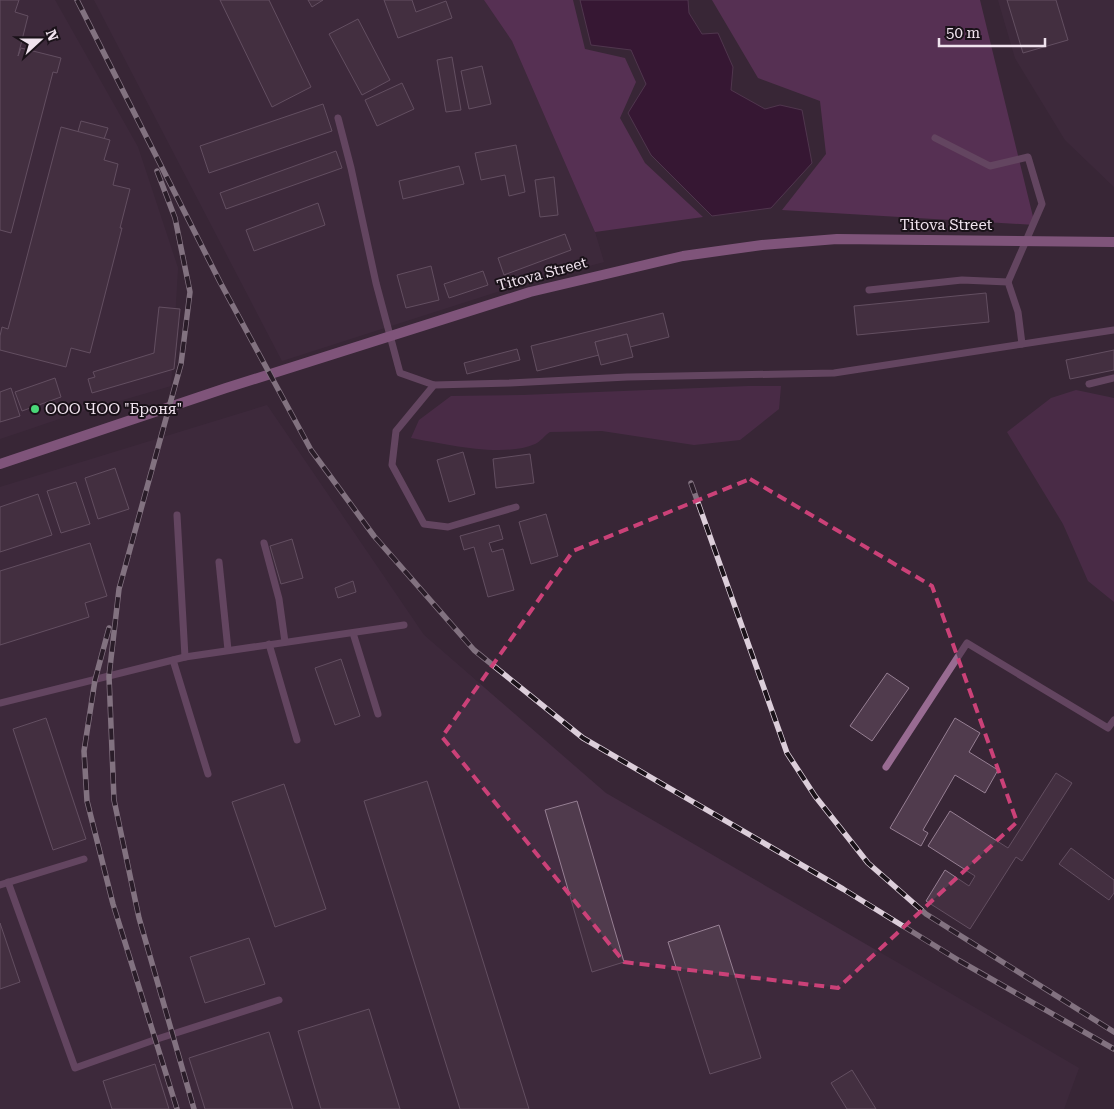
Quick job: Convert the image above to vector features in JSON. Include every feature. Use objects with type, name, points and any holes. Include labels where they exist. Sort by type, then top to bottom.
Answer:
[{"type":"main road","name":"Titova Street","points":[[0,464],[147,414],[530,292],[683,256],[762,245],[837,239],[1114,242]]},
{"type":"lane","points":[[338,118],[376,283],[400,373],[434,385],[510,383],[627,376],[834,373],[1114,330]]},
{"type":"lane","points":[[934,138],[990,166],[1028,157],[1042,204],[1008,282],[1018,312],[1022,344]]},
{"type":"lane","points":[[869,290],[962,280],[1008,282]]},
{"type":"lane","points":[[1089,384],[1114,378]]},
{"type":"lane","points":[[434,385],[396,431],[392,465],[424,524],[448,527],[516,507]]},
{"type":"lane","points":[[177,515],[185,657]]},
{"type":"lane","points":[[264,543],[279,599],[285,642]]},
{"type":"lane","points":[[219,562],[228,650]]},
{"type":"lane","points":[[0,703],[185,657],[404,625]]},
{"type":"lane","points":[[353,633],[378,714]]},
{"type":"lane","points":[[886,767],[967,643],[1111,730],[1114,720]]},
{"type":"lane","points":[[269,644],[297,740]]},
{"type":"lane","points":[[173,660],[208,774]]},
{"type":"lane","points":[[0,885],[84,859]]},
{"type":"lane","points":[[8,882],[74,1068],[279,1000]]},
{"type":"highlighted area","points":[[750,479],[932,586],[1017,822],[838,988],[624,962],[442,737],[573,551]]},
{"type":"shaded area","points":[[0,0],[55,0],[138,147],[178,268],[171,386],[71,415],[0,439]]},
{"type":"shaded area","points":[[94,0],[484,0],[512,41],[595,232],[604,262],[522,284],[282,361]]},
{"type":"shaded area","points":[[484,0],[573,0],[585,49],[625,58],[636,82],[620,118],[645,163],[703,217],[595,232],[512,41]]},
{"type":"shaded area","points":[[580,0],[688,0],[689,13],[702,34],[718,33],[733,67],[731,90],[765,109],[780,105],[802,110],[812,163],[771,208],[712,216],[651,155],[628,113],[646,84],[631,50],[591,45]]},
{"type":"shaded area","points":[[712,0],[980,0],[1035,225],[782,210],[826,154],[820,101],[758,78]]},
{"type":"shaded area","points":[[998,0],[1114,0],[1114,187],[1065,140],[1015,58]]},
{"type":"shaded area","points":[[781,386],[779,409],[740,440],[694,445],[602,431],[550,432],[537,443],[522,448],[491,450],[411,438],[419,420],[451,396]]},
{"type":"shaded area","points":[[1076,390],[1114,398],[1114,602],[1088,581],[1063,524],[1007,432],[1051,398]]},
{"type":"shaded area","points":[[267,405],[424,635],[606,793],[1079,1068],[1064,1109],[0,1109],[0,487]]},
{"type":"building","points":[[0,0],[19,0],[15,12],[28,16],[18,56],[21,48],[61,58],[57,73],[53,72],[11,233],[0,230]]},
{"type":"building","points":[[220,0],[269,0],[311,87],[272,107]]},
{"type":"building","points":[[308,0],[323,0],[312,7]]},
{"type":"building","points":[[384,0],[412,0],[416,12],[446,1],[452,18],[398,38]]},
{"type":"building","points":[[1007,0],[1056,0],[1068,40],[1023,53]]},
{"type":"building","points":[[358,19],[390,80],[362,95],[329,34]]},
{"type":"building","points":[[452,57],[461,110],[446,112],[437,60]]},
{"type":"building","points":[[482,66],[491,104],[469,109],[461,71]]},
{"type":"building","points":[[402,83],[414,109],[377,126],[365,100]]},
{"type":"building","points":[[323,104],[332,131],[209,173],[200,146]]},
{"type":"building","points":[[81,121],[108,128],[103,142],[77,135]]},
{"type":"building","points":[[61,127],[110,140],[104,160],[118,164],[113,185],[130,189],[90,353],[71,348],[66,367],[0,350],[2,327],[8,329]]},
{"type":"building","points":[[516,145],[525,192],[509,196],[505,175],[481,180],[475,153]]},
{"type":"building","points":[[336,151],[342,168],[226,209],[220,193]]},
{"type":"building","points":[[459,166],[464,184],[403,199],[399,181]]},
{"type":"building","points":[[554,177],[558,215],[540,217],[535,180]]},
{"type":"building","points":[[318,203],[325,225],[254,251],[246,230]]},
{"type":"building","points":[[565,234],[571,250],[504,275],[498,258]]},
{"type":"building","points":[[431,266],[439,300],[406,308],[397,275]]},
{"type":"building","points":[[483,271],[488,285],[449,298],[444,284]]},
{"type":"building","points":[[986,293],[989,322],[857,335],[854,306]]},
{"type":"building","points":[[159,307],[180,309],[174,369],[92,393],[88,379],[95,377],[93,372],[154,353]]},
{"type":"building","points":[[663,313],[669,337],[630,347],[627,334],[595,342],[599,355],[537,371],[531,346]]},
{"type":"building","points":[[627,334],[633,357],[601,365],[595,342]]},
{"type":"building","points":[[517,349],[520,360],[467,374],[464,363]]},
{"type":"building","points":[[1114,350],[1114,370],[1070,379],[1066,360]]},
{"type":"building","points":[[55,378],[61,397],[22,411],[15,392]]},
{"type":"building","points":[[11,388],[20,416],[0,422],[0,392]]},
{"type":"building","points":[[463,452],[475,494],[449,502],[437,460]]},
{"type":"building","points":[[530,454],[534,483],[496,488],[493,459]]},
{"type":"building","points":[[115,468],[129,509],[98,519],[85,478]]},
{"type":"building","points":[[76,482],[90,524],[61,533],[47,491]]},
{"type":"building","points":[[38,494],[52,535],[0,552],[0,507]]},
{"type":"building","points":[[546,514],[558,556],[531,564],[519,522]]},
{"type":"building","points":[[499,525],[503,539],[489,543],[492,552],[503,549],[514,590],[488,597],[474,547],[464,550],[460,536]]},
{"type":"building","points":[[292,539],[303,578],[281,584],[270,546]]},
{"type":"building","points":[[90,543],[107,596],[85,603],[89,617],[0,645],[0,571]]},
{"type":"building","points":[[353,581],[356,592],[338,598],[335,588]]},
{"type":"building","points":[[341,659],[360,716],[335,725],[315,668]]},
{"type":"building","points":[[887,673],[909,688],[872,741],[850,726]]},
{"type":"building","points":[[46,718],[86,839],[53,850],[13,729]]},
{"type":"building","points":[[955,718],[980,733],[969,752],[998,770],[985,793],[955,775],[923,830],[928,833],[921,846],[890,828]]},
{"type":"building","points":[[1056,773],[1072,783],[1022,861],[1016,857],[970,929],[926,901],[945,870],[969,886],[975,876],[928,846],[950,811],[1008,848]]},
{"type":"building","points":[[427,781],[529,1109],[460,1109],[364,801]]},
{"type":"building","points":[[284,784],[326,909],[275,927],[232,802]]},
{"type":"building","points":[[577,801],[624,962],[592,972],[545,810]]},
{"type":"building","points":[[1071,848],[1114,880],[1114,893],[1109,900],[1059,864]]},
{"type":"building","points":[[0,923],[20,982],[0,989]]},
{"type":"building","points":[[719,925],[761,1058],[710,1074],[668,942]]},
{"type":"building","points":[[249,938],[265,984],[205,1003],[190,957]]},
{"type":"building","points":[[369,1009],[400,1109],[321,1109],[298,1031]]},
{"type":"building","points":[[269,1032],[293,1109],[205,1109],[189,1058]]},
{"type":"building","points":[[155,1064],[169,1109],[112,1109],[103,1081]]},
{"type":"building","points":[[852,1070],[876,1109],[847,1109],[831,1083]]},
{"type":"railway","points":[[77,0],[220,282],[311,450],[374,536],[474,650],[583,738],[843,889],[958,960],[1114,1049]]},
{"type":"railway","points":[[157,171],[175,218],[190,292],[181,364],[119,589],[109,676],[114,800],[139,918],[194,1109]]},
{"type":"railway","points":[[691,483],[787,753],[815,796],[868,863],[926,914],[1114,1032]]},
{"type":"railway","points":[[109,628],[95,680],[84,751],[87,801],[113,904],[177,1109]]},
{"type":"place","name":"ООО ЧОО \"Броня\"","points":[[35,409]]}]
